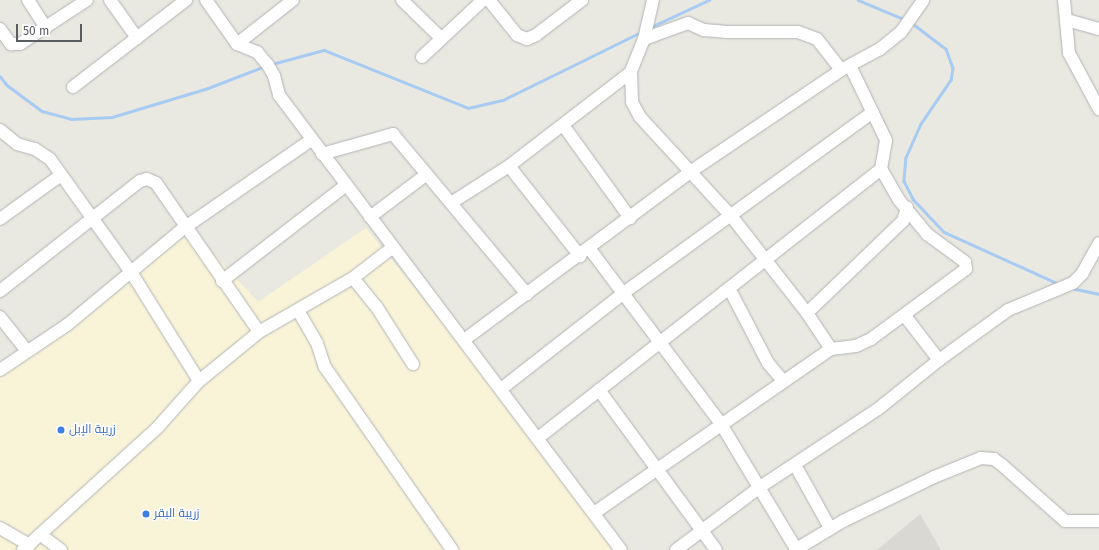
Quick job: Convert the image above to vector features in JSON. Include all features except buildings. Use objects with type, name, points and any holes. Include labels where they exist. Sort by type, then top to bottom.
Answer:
[{"type":"street","points":[[28,0],[46,28]]},
{"type":"street","points":[[0,29],[15,46],[46,28],[87,0]]},
{"type":"street","points":[[110,0],[137,38]]},
{"type":"street","points":[[73,87],[186,0]]},
{"type":"street","points":[[206,0],[237,44],[257,52],[268,65],[274,76],[279,95],[311,140],[392,248],[464,340],[621,550]]},
{"type":"street","points":[[237,44],[293,0]]},
{"type":"street","points":[[402,0],[441,38]]},
{"type":"street","points":[[422,57],[483,0]]},
{"type":"street","points":[[489,0],[517,35],[527,38],[536,35],[582,0]]},
{"type":"street","points":[[653,0],[644,39],[631,72],[632,102],[640,117],[732,217],[807,313],[831,349]]},
{"type":"street","points":[[464,340],[690,172],[846,68],[880,49],[901,32],[923,0]]},
{"type":"street","points":[[1064,0],[1071,59],[1099,109]]},
{"type":"street","points":[[1067,20],[1099,29]]},
{"type":"street","points":[[538,438],[881,169],[886,140],[846,68],[817,39],[798,32],[727,32],[704,30],[688,23],[644,39]]},
{"type":"street","points":[[451,203],[509,166],[563,125],[597,96],[631,72]]},
{"type":"street","points":[[501,389],[625,292],[732,217],[872,113]]},
{"type":"street","points":[[563,125],[630,218]]},
{"type":"street","points":[[322,154],[393,134],[527,294]]},
{"type":"street","points":[[3,137],[46,155],[95,219],[131,272],[199,381]]},
{"type":"street","points":[[0,370],[26,351],[67,325],[184,228],[311,140]]},
{"type":"street","points":[[509,166],[584,252],[625,292],[659,342],[721,424],[760,487],[795,549],[830,528],[934,477],[982,458],[994,459],[1002,465],[1065,522],[1099,521]]},
{"type":"street","points":[[594,513],[831,349],[856,346],[905,316],[966,269],[967,265],[927,234],[907,208],[881,169]]},
{"type":"street","points":[[370,217],[427,174]]},
{"type":"street","points":[[0,219],[61,175]]},
{"type":"street","points":[[0,291],[95,219],[140,181],[147,179],[156,183],[184,228],[259,332]]},
{"type":"street","points":[[222,281],[346,185]]},
{"type":"street","points":[[807,313],[903,221],[907,208]]},
{"type":"street","points":[[676,550],[760,487],[795,466],[878,409],[939,360],[1008,310],[1073,283],[1082,274],[1099,243]]},
{"type":"street","points":[[0,528],[27,548],[158,427],[199,381],[259,332],[299,312],[353,278],[392,248]]},
{"type":"street","points":[[353,278],[376,306],[413,364]]},
{"type":"street","points":[[729,288],[768,363],[783,381]]},
{"type":"street","points":[[299,312],[317,342],[325,367],[452,550]]},
{"type":"street","points":[[905,316],[939,360]]},
{"type":"street","points":[[0,317],[26,351]]},
{"type":"street","points":[[599,390],[716,550]]},
{"type":"street","points":[[795,466],[830,528]]},
{"type":"street","points":[[41,535],[61,550]]},
{"type":"shaded area","points":[[184,222],[258,302],[366,228],[626,550],[0,550],[0,376]]},
{"type":"shaded area","points":[[920,514],[941,550],[877,550]]},
{"type":"waterway","points":[[651,27],[709,0]]},
{"type":"waterway","points":[[858,0],[906,20]]},
{"type":"waterway","points":[[912,23],[946,49],[953,68],[951,80],[921,124],[906,157],[904,181],[913,199],[944,232],[1059,284]]},
{"type":"waterway","points":[[272,64],[324,50],[468,108],[503,100],[641,32]]},
{"type":"waterway","points":[[0,76],[7,85],[42,111],[71,119],[112,117],[208,88],[265,66]]},
{"type":"waterway","points":[[1071,288],[1099,294]]},
{"type":"place","name":"زريبة الإبل","points":[[61,430]]},
{"type":"place","name":"زريبة البقر","points":[[146,514]]}]
